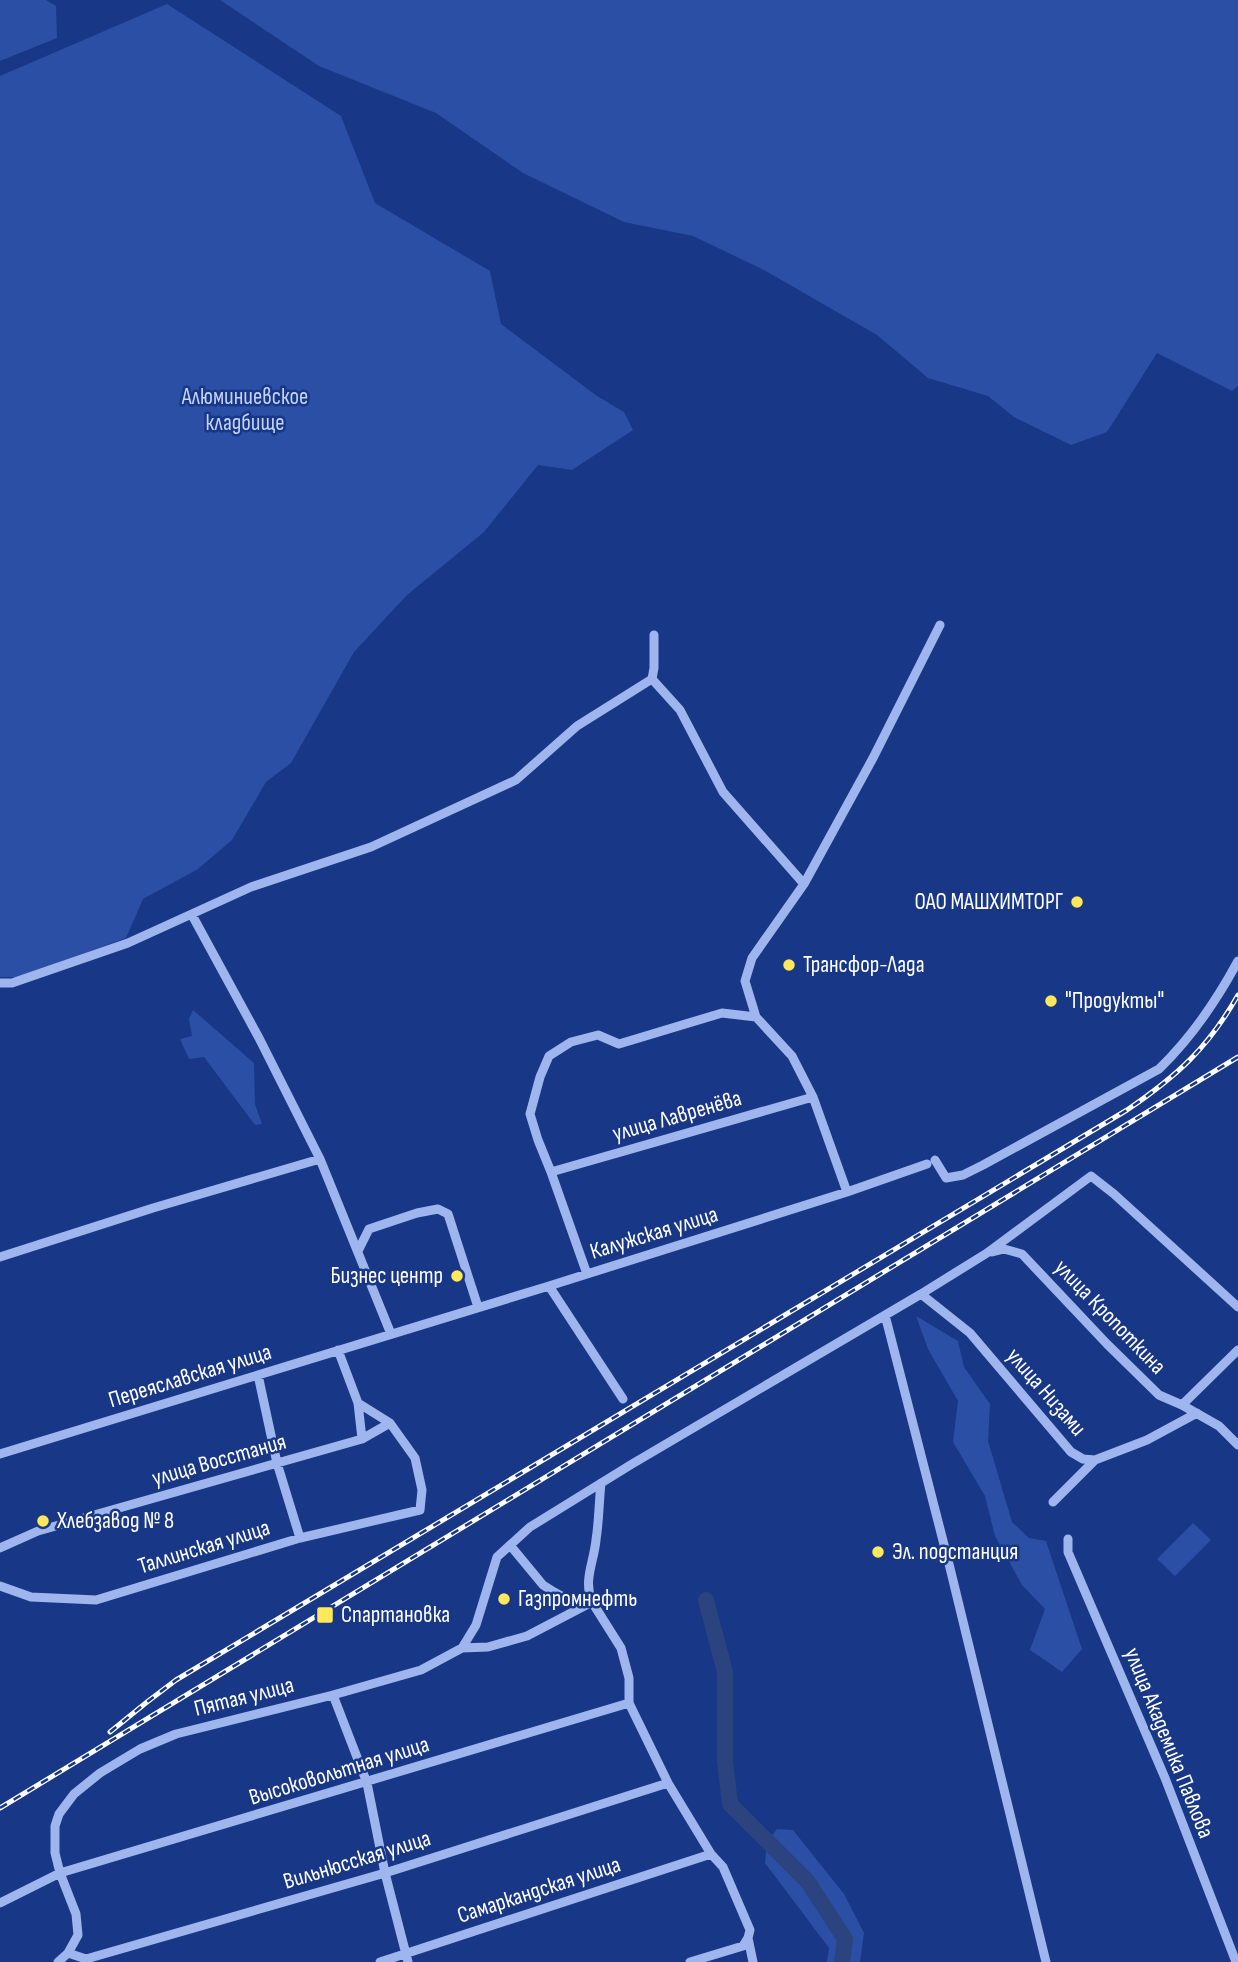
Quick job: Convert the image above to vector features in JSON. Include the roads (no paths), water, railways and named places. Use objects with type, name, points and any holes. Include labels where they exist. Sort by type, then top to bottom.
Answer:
[{"type":"street","points":[[847,1192],[813,1097],[792,1056],[756,1017],[745,981],[752,958],[804,884],[873,758],[940,625]]},
{"type":"street","points":[[0,983],[12,983],[128,943],[251,887],[371,847],[516,780],[577,726],[652,680],[654,635]]},
{"type":"street","points":[[652,680],[681,710],[723,792],[804,884]]},
{"type":"street","points":[[192,915],[320,1158],[391,1334]]},
{"type":"street","name":"Калужская улица","points":[[391,1334],[847,1192],[931,1162],[946,1178],[963,1175],[1159,1069],[1213,1002],[1238,961]]},
{"type":"street","points":[[587,1274],[530,1114],[549,1056],[571,1042],[598,1035],[619,1044],[722,1013],[756,1017]]},
{"type":"street","name":"улица Лавренёва","points":[[551,1172],[813,1097]]},
{"type":"street","points":[[0,1257],[320,1158]]},
{"type":"street","points":[[462,1648],[476,1625],[497,1557],[530,1527],[921,1294],[986,1253],[1091,1176],[1238,1307]]},
{"type":"street","points":[[358,1251],[369,1228],[438,1209],[448,1214],[478,1307]]},
{"type":"street","name":"улица Кропоткина","points":[[986,1253],[1004,1249],[1021,1254],[1159,1395],[1219,1426],[1238,1445]]},
{"type":"street","points":[[549,1286],[623,1399]]},
{"type":"street","name":"улица Низами","points":[[921,1294],[970,1334],[1071,1452],[1083,1459],[1095,1460],[1146,1440],[1197,1413]]},
{"type":"street","points":[[885,1315],[1046,1962]]},
{"type":"street","name":"Переяславская улица","points":[[0,1454],[391,1334]]},
{"type":"street","points":[[338,1350],[358,1403],[362,1439]]},
{"type":"street","points":[[1182,1405],[1238,1350]]},
{"type":"street","points":[[258,1375],[277,1463],[300,1538]]},
{"type":"street","points":[[358,1403],[390,1423]]},
{"type":"street","name":"улица Восстания","points":[[0,1548],[38,1531],[362,1439],[390,1423]]},
{"type":"street","name":"Таллинская улица","points":[[0,1586],[31,1597],[96,1600],[300,1538],[420,1510],[422,1490],[415,1458],[390,1423]]},
{"type":"street","points":[[1053,1502],[1095,1460]]},
{"type":"street","points":[[601,1483],[596,1543],[587,1581],[588,1591],[624,1656],[629,1678],[629,1703],[668,1783],[710,1854],[723,1867],[750,1930],[746,1942],[753,1962]]},
{"type":"street","name":"улица Академика Павлова","points":[[1068,1539],[1068,1552],[1165,1778],[1237,1962]]},
{"type":"street","points":[[510,1545],[543,1585],[567,1599],[592,1602]]},
{"type":"street","name":"Пятая улица","points":[[68,1953],[78,1935],[76,1914],[60,1873],[54,1837],[59,1814],[85,1783],[141,1749],[176,1734],[421,1670],[462,1648],[488,1647],[527,1636],[592,1602]]},
{"type":"street","points":[[333,1695],[367,1783],[406,1958]]},
{"type":"street","name":"Высоковольтная улица","points":[[0,1903],[60,1873],[629,1703]]},
{"type":"street","name":"Вильнюсская улица","points":[[68,1953],[86,1959],[385,1873],[668,1783]]},
{"type":"street","name":"Самаркандская улица","points":[[380,1962],[406,1958],[710,1854]]},
{"type":"street","points":[[690,1962],[746,1942]]},
{"type":"street","points":[[58,1962],[68,1953]]},
{"type":"waterway","points":[[706,1600],[725,1672],[725,1761],[730,1804],[808,1882],[845,1939],[842,1962]]},
{"type":"railway","points":[[110,1732],[176,1680],[1127,1110],[1190,1060],[1215,1031],[1238,995]]},
{"type":"railway","points":[[0,1808],[1238,1057]]},
{"type":"place","name":"ОАО МАШХИМТОРГ","points":[[1077,902]]},
{"type":"place","name":"Трансфор-Лада","points":[[789,965]]},
{"type":"place","name":"\"Продукты\"","points":[[1051,1001]]},
{"type":"place","name":"Бизнес центр","points":[[457,1276]]},
{"type":"place","name":"Хлебзавод № 8","points":[[43,1521]]},
{"type":"place","name":"Эл. подстанция","points":[[878,1552]]},
{"type":"place","name":"Газпромнефть","points":[[504,1599]]},
{"type":"place","name":"Спартановка","points":[[325,1615]]},
{"type":"park label","name":"Алюминиевское кладбище","points":[[245,410]]}]
